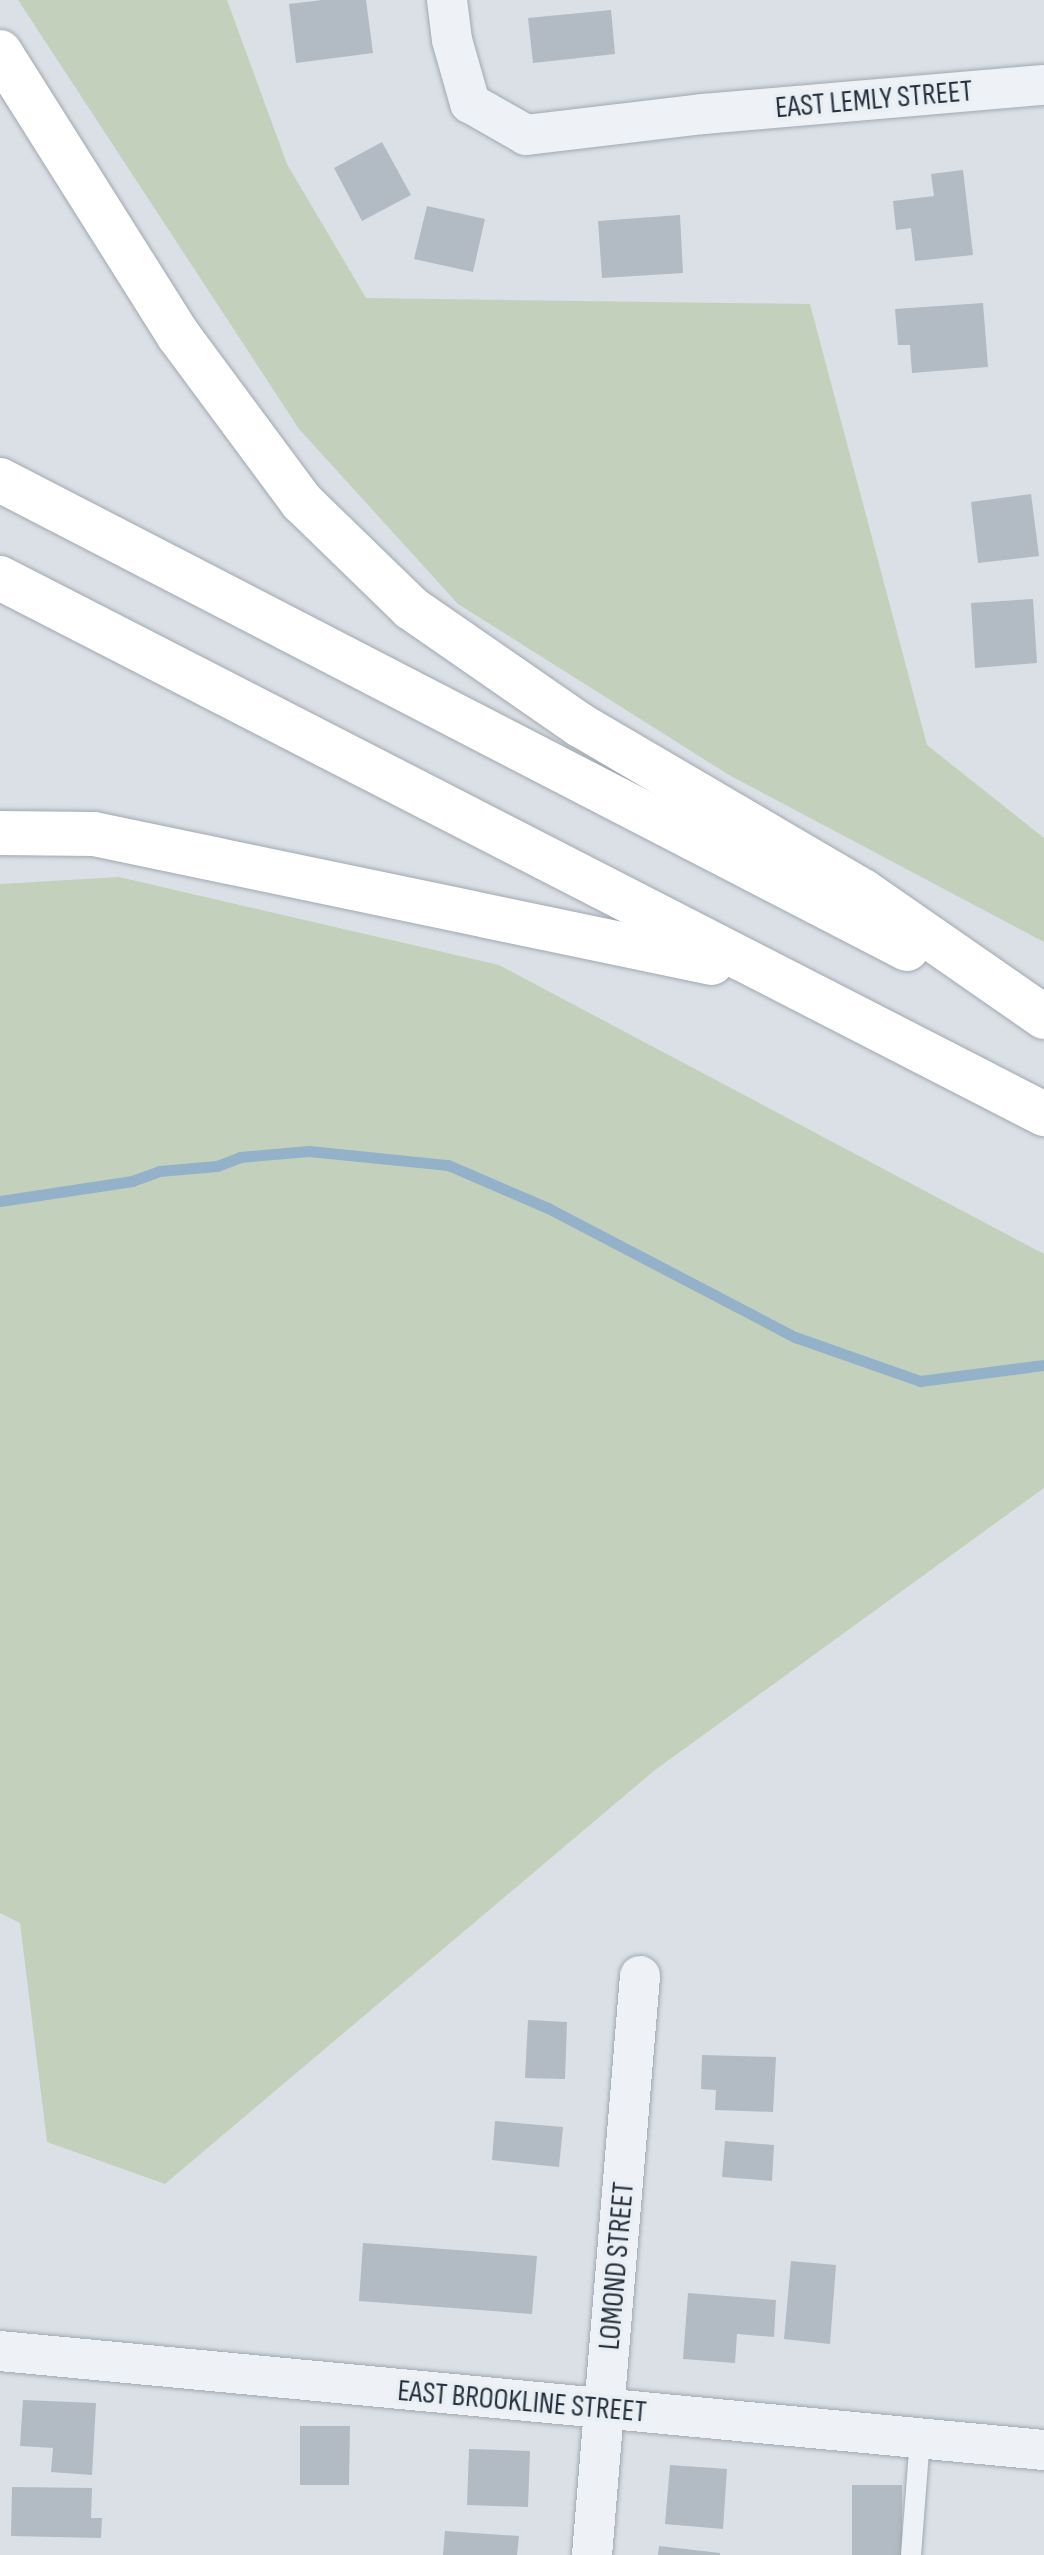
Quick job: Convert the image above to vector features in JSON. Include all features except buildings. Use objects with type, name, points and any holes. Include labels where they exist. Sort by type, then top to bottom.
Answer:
[{"type":"highway","points":[[0,52],[179,336],[292,489],[411,608],[580,725],[863,891],[1044,1018]]},
{"type":"highway","points":[[0,480],[1044,1018]]},
{"type":"highway","points":[[0,578],[766,974],[1044,1114]]},
{"type":"highway","points":[[0,833],[94,834],[766,974]]},
{"type":"street","name":"EAST LEMLY STREET","points":[[447,0],[452,40],[470,103],[526,135],[703,114],[1044,85]]},
{"type":"street","name":"LOMOND STREET","points":[[592,2555],[640,1976]]},
{"type":"street","name":"EAST BROOKLINE STREET","points":[[0,2351],[1044,2450]]},
{"type":"lane","points":[[911,2555],[920,2439]]},
{"type":"green space","points":[[18,0],[227,0],[287,164],[366,298],[810,304],[927,745],[1044,838],[1044,942],[729,775],[458,604],[299,429]]},
{"type":"green space","points":[[119,877],[499,965],[1044,1254],[1044,1488],[655,1770],[165,2184],[47,2142],[20,1923],[0,1913],[0,884]]},
{"type":"waterway","points":[[0,1201],[132,1181],[159,1171],[217,1166],[240,1157],[309,1151],[448,1165],[548,1208],[795,1337],[920,1381],[1044,1365]]}]
